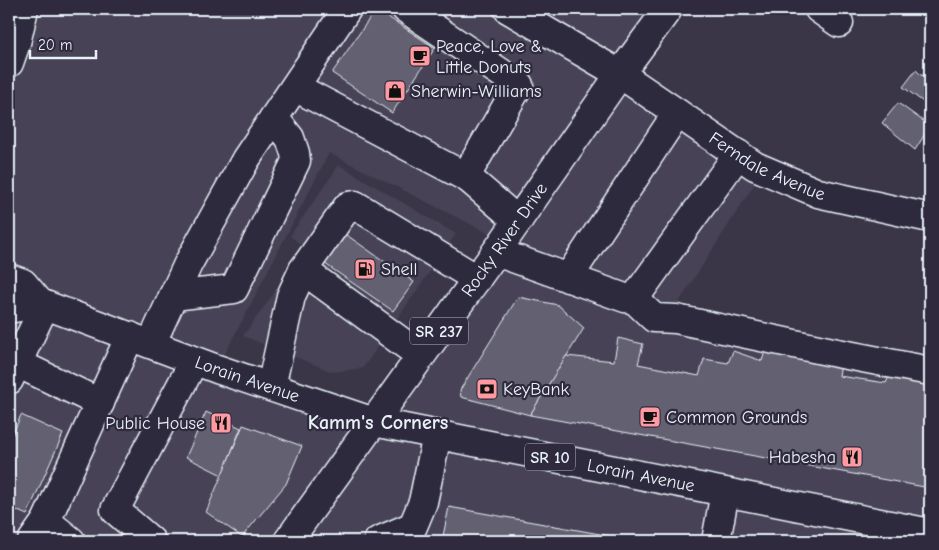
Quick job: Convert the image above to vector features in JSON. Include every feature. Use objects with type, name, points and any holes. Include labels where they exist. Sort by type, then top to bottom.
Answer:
[{"type":"main road","points":[[9,63],[24,9]]},
{"type":"main road","points":[[71,541],[39,531],[100,403],[140,340],[173,296],[188,264],[241,168],[347,9]]},
{"type":"main road","points":[[406,9],[519,85],[470,168],[468,178]]},
{"type":"main road","name":"Ferndale Avenue","points":[[508,9],[620,74],[755,166],[818,193],[929,215]]},
{"type":"main road","name":"Rocky River Drive","points":[[288,541],[668,9]]},
{"type":"main road","points":[[295,87],[468,178],[518,221]]},
{"type":"main road","points":[[568,278],[677,113]]},
{"type":"main road","points":[[173,296],[234,288],[296,161],[290,138],[274,118]]},
{"type":"main road","points":[[634,299],[738,154]]},
{"type":"main road","points":[[270,387],[291,296],[303,270],[348,206],[355,205],[476,279]]},
{"type":"main road","points":[[496,252],[625,298],[634,299],[654,318],[676,319],[930,371]]},
{"type":"main road","points":[[303,270],[421,356]]},
{"type":"main road","name":"Lorain Avenue","points":[[9,278],[23,283],[43,304],[194,360],[374,422],[726,492],[880,532],[930,533]]},
{"type":"main road","points":[[9,309],[43,304]]},
{"type":"main road","points":[[43,304],[13,372],[100,403]]},
{"type":"main road","points":[[151,541],[114,510],[194,360]]},
{"type":"main road","points":[[378,541],[413,526],[423,502],[437,435]]},
{"type":"main road","points":[[716,541],[726,492]]},
{"type":"shaded area","points":[[9,9],[668,9],[504,241],[329,153],[217,369],[9,290]]},
{"type":"shaded area","points":[[623,84],[759,177],[672,313],[930,363],[930,541],[9,541],[9,297],[377,430]]},
{"type":"shaded area","points":[[339,165],[456,234],[363,368],[333,372],[243,336],[306,249],[290,236]]},
{"type":"building","points":[[376,9],[435,48],[392,113],[332,73]]},
{"type":"building","points":[[916,70],[922,76],[926,71],[930,73],[930,107],[903,87]]},
{"type":"building","points":[[898,103],[930,126],[915,150],[882,123]]},
{"type":"building","points":[[338,229],[414,282],[393,311],[318,259]]},
{"type":"building","points":[[518,297],[558,305],[584,328],[530,415],[461,397],[460,390]]},
{"type":"building","points":[[618,338],[643,344],[638,364],[699,376],[704,359],[728,363],[733,351],[762,361],[767,344],[842,358],[839,376],[886,383],[893,368],[930,377],[930,488],[530,415],[566,356],[614,361]]},
{"type":"building","points":[[206,412],[241,428],[222,475],[186,457]]},
{"type":"building","points":[[21,415],[63,434],[27,515],[9,507],[9,443]]},
{"type":"building","points":[[243,425],[302,446],[286,484],[242,537],[206,512]]},
{"type":"building","points":[[449,507],[639,541],[442,541]]},
{"type":"place","name":"Peace, Love & Little Donuts","points":[[420,56]]},
{"type":"place","name":"Sherwin-Williams","points":[[395,91]]},
{"type":"place","name":"Shell","points":[[365,269]]},
{"type":"place","name":"KeyBank","points":[[487,389]]},
{"type":"place","name":"Common Grounds","points":[[650,417]]},
{"type":"place","name":"Public House","points":[[221,423]]},
{"type":"place","name":"Habesha","points":[[852,457]]},
{"type":"district","name":"Kamm's Corners","points":[[378,422]]}]
